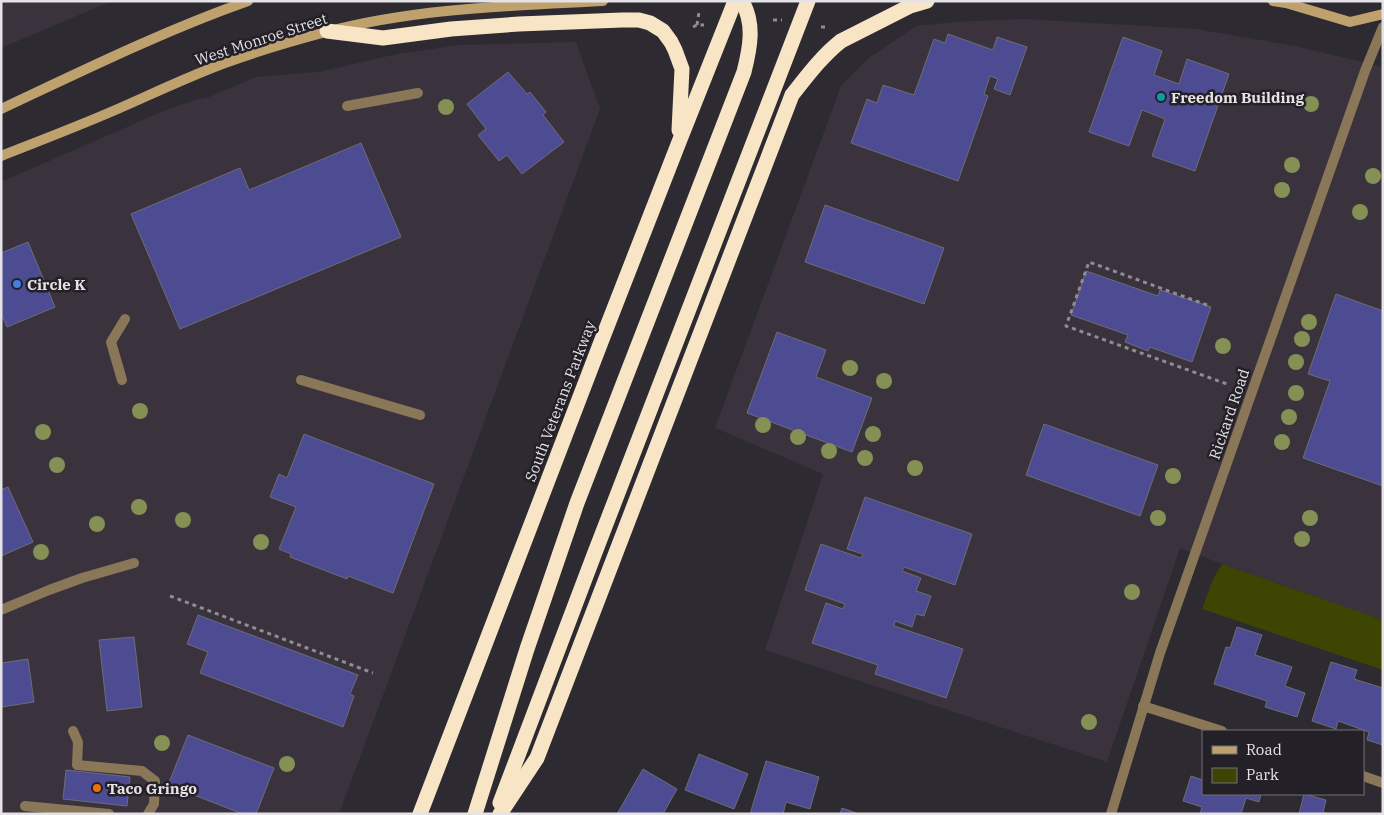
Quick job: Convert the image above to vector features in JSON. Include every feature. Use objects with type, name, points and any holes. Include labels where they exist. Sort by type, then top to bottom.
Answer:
[{"type":"highway","name":"South Veterans Parkway","points":[[420,814],[678,142],[735,1]]},
{"type":"highway","points":[[475,814],[527,649],[578,503],[744,72],[751,30],[742,1]]},
{"type":"highway","points":[[498,814],[594,556],[808,1]]},
{"type":"highway","points":[[498,814],[537,758],[792,95],[819,62],[841,40],[910,6],[927,1]]},
{"type":"highway","points":[[327,31],[383,38],[451,29],[509,25],[622,20],[639,20],[650,23],[662,31],[671,42],[682,69],[678,142]]},
{"type":"street","points":[[1,109],[204,16],[248,1]]},
{"type":"street","name":"West Monroe Street","points":[[1,156],[223,64],[327,31],[429,12],[603,1]]},
{"type":"street","points":[[1273,1],[1350,22],[1383,14]]},
{"type":"street","name":"Rickard Road","points":[[1111,814],[1160,653],[1365,71],[1383,27]]},
{"type":"street","points":[[347,106],[418,92]]},
{"type":"street","points":[[122,380],[111,342],[125,319]]},
{"type":"street","points":[[301,380],[420,415]]},
{"type":"street","points":[[1,610],[82,578],[134,563]]},
{"type":"street","points":[[1143,706],[1219,730]]},
{"type":"street","points":[[73,731],[78,742],[77,765],[142,771],[155,781],[154,804],[148,814]]},
{"type":"street","points":[[1364,776],[1383,783]]},
{"type":"street","points":[[25,806],[109,814]]},
{"type":"path","points":[[693,27],[697,24],[699,12]]},
{"type":"path","points":[[773,20],[783,20]]},
{"type":"path","points":[[697,24],[704,25]]},
{"type":"path","points":[[1207,305],[1089,262],[1066,326],[1227,384]]},
{"type":"path","points":[[170,596],[372,673]]},
{"type":"shaded area","points":[[1,1],[112,1],[1,48]]},
{"type":"shaded area","points":[[1023,19],[1196,29],[1295,46],[1383,67],[1383,620],[1180,548],[1107,762],[765,650],[823,474],[715,428],[841,86],[869,58],[916,26]]},
{"type":"shaded area","points":[[576,42],[600,109],[339,814],[1,814],[1,182],[159,113],[194,100],[207,98],[256,77],[319,72],[397,54],[460,45]]},
{"type":"green space","points":[[1222,564],[1383,620],[1383,670],[1202,609],[1213,579]]},
{"type":"building","points":[[948,34],[993,50],[997,37],[1027,47],[1010,95],[994,89],[998,79],[990,76],[984,94],[988,96],[958,181],[851,143],[867,99],[877,103],[883,85],[914,95],[934,39],[945,43]]},
{"type":"building","name":"Freedom Building","points":[[1123,37],[1162,51],[1154,75],[1179,84],[1187,59],[1229,74],[1195,171],[1152,156],[1165,119],[1142,110],[1129,146],[1089,132]]},
{"type":"building","points":[[508,72],[527,94],[530,92],[546,112],[543,115],[564,142],[522,174],[507,155],[499,161],[478,135],[486,129],[467,104]]},
{"type":"building","points":[[361,143],[401,237],[180,329],[131,214],[240,168],[249,190]]},
{"type":"building","points":[[825,205],[944,248],[924,304],[805,262]]},
{"type":"building","points":[[28,242],[55,307],[7,327],[1,313],[1,253]]},
{"type":"building","points":[[1086,271],[1158,296],[1160,290],[1211,307],[1192,362],[1150,347],[1148,351],[1125,342],[1128,335],[1071,315]]},
{"type":"building","points":[[1336,294],[1383,311],[1383,486],[1303,458],[1330,381],[1308,374]]},
{"type":"building","points":[[777,332],[826,350],[816,377],[872,398],[852,452],[747,413]]},
{"type":"building","points":[[1044,424],[1158,465],[1140,516],[1026,475]]},
{"type":"building","points":[[304,434],[434,484],[393,593],[348,576],[347,579],[290,557],[291,554],[279,549],[296,507],[270,497],[279,474],[287,478]]},
{"type":"building","points":[[8,487],[33,542],[1,556],[1,490]]},
{"type":"building","points":[[865,497],[972,534],[955,585],[904,567],[902,571],[921,578],[916,591],[931,596],[924,616],[916,614],[912,627],[895,621],[894,626],[963,649],[946,698],[875,674],[878,665],[812,643],[826,603],[843,609],[845,604],[805,590],[821,544],[861,558],[863,554],[847,549]]},
{"type":"building","points":[[198,615],[358,675],[350,694],[354,696],[343,727],[200,673],[208,652],[187,644]]},
{"type":"building","points":[[1237,627],[1262,635],[1255,655],[1292,667],[1285,686],[1305,693],[1297,717],[1265,707],[1267,701],[1214,684],[1226,647],[1230,648]]},
{"type":"building","points":[[134,637],[142,707],[107,711],[99,640]]},
{"type":"building","points":[[28,659],[34,702],[1,707],[1,663]]},
{"type":"building","points":[[1331,662],[1357,670],[1354,679],[1383,688],[1383,745],[1367,740],[1369,732],[1338,721],[1336,729],[1312,721]]},
{"type":"building","points":[[188,735],[274,768],[256,814],[243,814],[168,785]]},
{"type":"building","points":[[699,754],[748,774],[734,809],[685,790]]},
{"type":"building","points":[[766,761],[819,777],[810,809],[786,802],[783,814],[750,814]]},
{"type":"building","points":[[643,769],[677,789],[663,814],[617,814]]},
{"type":"building","points":[[66,770],[130,777],[127,806],[63,799]]},
{"type":"building","points":[[1191,776],[1202,780],[1202,795],[1261,795],[1259,802],[1246,798],[1241,814],[1200,814],[1202,807],[1183,801]]},
{"type":"building","points":[[1304,795],[1326,800],[1323,812],[1328,814],[1299,814]]},
{"type":"building","points":[[842,808],[859,814],[840,814]]},
{"type":"place","name":"Freedom Building","points":[[1161,97]]},
{"type":"place","name":"Circle K","points":[[17,284]]},
{"type":"place","name":"Taco Gringo","points":[[97,788]]}]
